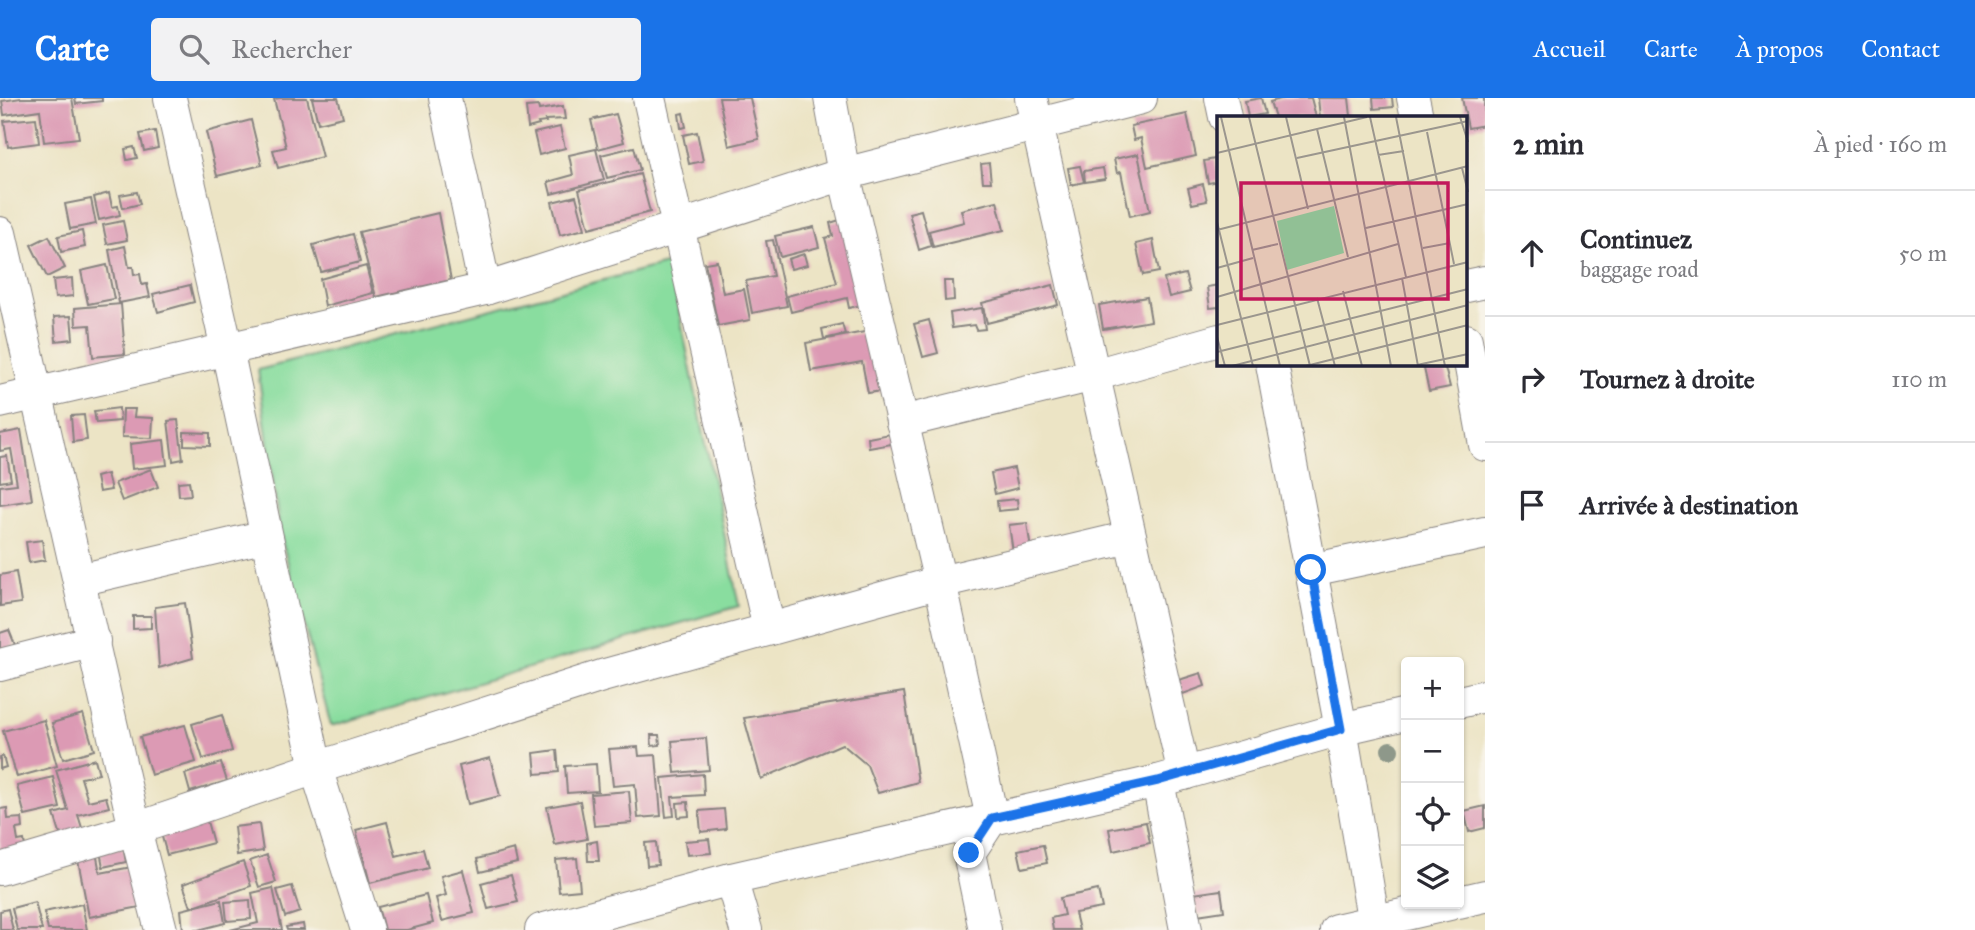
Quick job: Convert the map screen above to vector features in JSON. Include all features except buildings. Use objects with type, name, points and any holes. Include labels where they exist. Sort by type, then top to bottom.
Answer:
[{"type":"street","points":[[170,98],[227,349],[316,768],[367,930]]},
{"type":"street","points":[[445,98],[485,289]]},
{"type":"street","points":[[649,98],[769,629]]},
{"type":"street","points":[[830,98],[844,174],[940,582],[992,818],[969,853],[985,930]]},
{"type":"street","points":[[0,402],[485,289],[678,229],[1034,111],[1141,98]]},
{"type":"street","points":[[1221,98],[1225,116]]},
{"type":"street","points":[[1413,98],[1417,116]]},
{"type":"street","points":[[1034,111],[1130,537],[1171,777],[1186,930]]},
{"type":"street","points":[[0,233],[135,829],[161,930]]},
{"type":"street","points":[[902,422],[1094,375],[1217,341]]},
{"type":"street","points":[[1468,351],[1485,444]]},
{"type":"street","points":[[1272,366],[1341,729],[1374,926]]},
{"type":"street","points":[[1311,570],[1485,533]]},
{"type":"street","points":[[79,580],[266,536]]},
{"type":"street","points":[[0,869],[135,829],[602,676],[940,582],[1130,537]]},
{"type":"street","points":[[0,665],[94,641]]},
{"type":"street","points":[[1464,701],[1485,696]]},
{"type":"street","points":[[547,929],[731,879],[1171,777],[1341,729],[1401,715]]},
{"type":"street","points":[[731,879],[746,930]]},
{"type":"street","points":[[1464,901],[1485,896]]},
{"type":"street","points":[[1335,930],[1374,926],[1433,909]]},
{"type":"green space","points":[[669,263],[739,606],[331,726],[280,533],[258,370]]},
{"type":"route","points":[[969,853],[992,818],[1158,781],[1341,729],[1311,570]]}]
